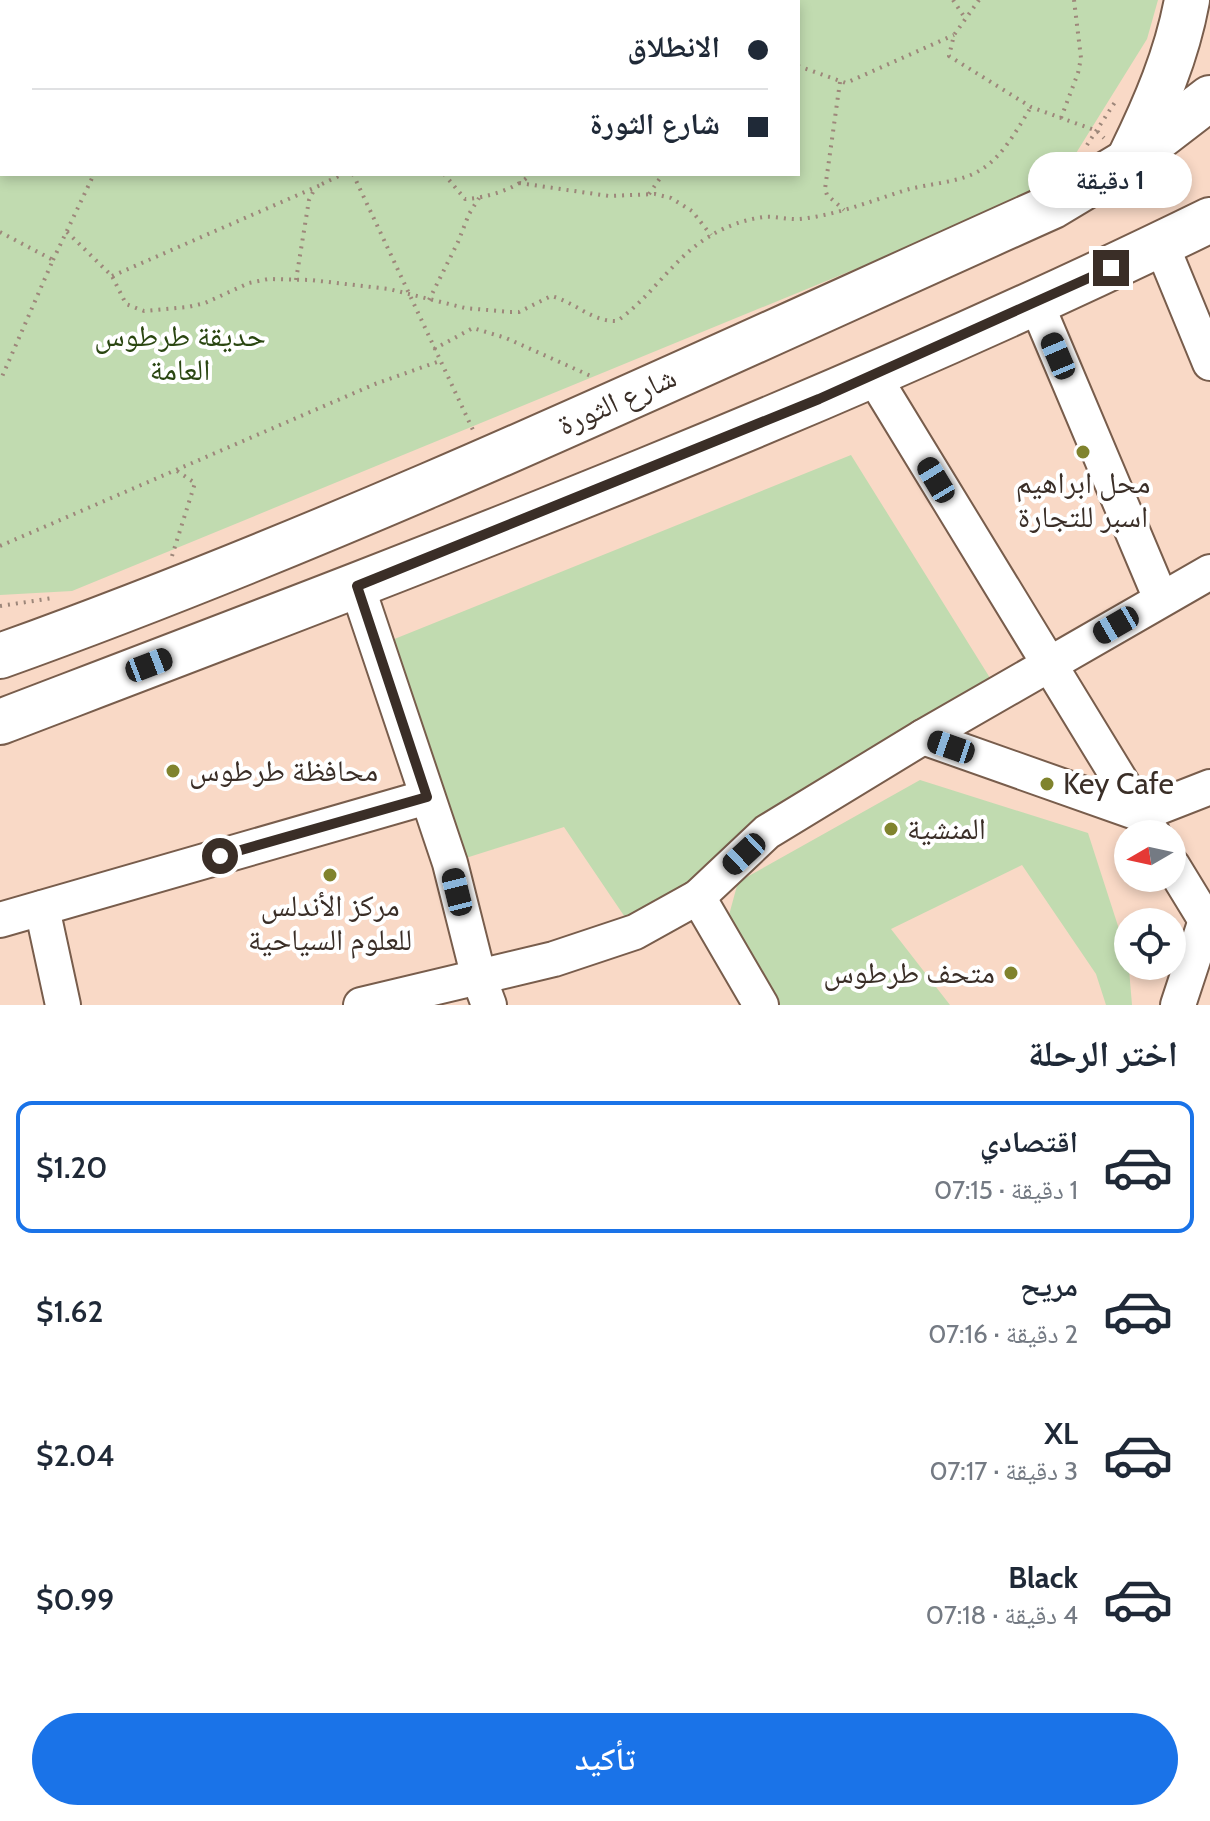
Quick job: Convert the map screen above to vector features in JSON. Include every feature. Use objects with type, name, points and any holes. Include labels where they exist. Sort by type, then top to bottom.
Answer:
[{"type":"main road","points":[[1113,146],[1152,113],[1171,63],[1187,0]]},
{"type":"main road","name":"شارع الثورة","points":[[0,656],[101,619],[463,471],[1053,206],[1113,146],[1210,98]]},
{"type":"main road","points":[[0,722],[357,586],[819,399],[1036,303],[1210,220]]},
{"type":"main road","points":[[0,632],[58,620],[101,619]]},
{"type":"street","points":[[1161,244],[1210,363]]},
{"type":"street","points":[[1036,303],[1161,599]]},
{"type":"street","points":[[872,374],[1145,820]]},
{"type":"street","points":[[361,1005],[484,992],[554,959],[635,932],[698,897],[767,832],[923,737],[1210,572]]},
{"type":"street","points":[[357,586],[450,863],[484,992]]},
{"type":"street","points":[[923,737],[1137,820]]},
{"type":"street","points":[[1154,820],[1210,787]]},
{"type":"street","points":[[0,920],[427,797]]},
{"type":"street","points":[[1178,1005],[1208,924],[1186,888]]},
{"type":"street","points":[[698,897],[761,1005]]},
{"type":"street","points":[[42,908],[63,1005]]},
{"type":"path","points":[[953,0],[965,19]]},
{"type":"path","points":[[979,0],[954,35],[949,56],[1031,107],[1061,118],[1113,146]]},
{"type":"path","points":[[1061,118],[1081,58],[1074,0]]},
{"type":"path","points":[[800,67],[846,83],[954,35]]},
{"type":"path","points":[[840,81],[825,189],[827,195],[844,210]]},
{"type":"path","points":[[1113,146],[1124,88]]},
{"type":"path","points":[[67,232],[112,276],[131,308],[161,312],[205,303],[249,283],[268,279],[389,289],[465,308],[519,312],[551,296],[576,305],[589,315],[617,321],[711,235],[750,220],[765,217],[798,219],[844,210],[907,190],[967,177],[983,169],[1007,143],[1031,107]]},
{"type":"path","points":[[1080,154],[1113,146]]},
{"type":"path","points":[[0,380],[93,176]]},
{"type":"path","points":[[296,280],[309,200],[315,188],[339,176]]},
{"type":"path","points":[[354,176],[474,432],[484,428]]},
{"type":"path","points":[[446,176],[465,199],[479,198],[519,183],[528,176]]},
{"type":"path","points":[[649,194],[662,176]]},
{"type":"path","points":[[519,183],[609,196],[649,194],[671,198],[692,211],[711,235]]},
{"type":"path","points":[[112,276],[323,184]]},
{"type":"path","points":[[429,300],[479,198]]},
{"type":"path","points":[[0,232],[53,260]]},
{"type":"path","points":[[434,349],[473,328],[506,338],[600,380],[587,385]]},
{"type":"path","points":[[0,546],[375,384],[440,361]]},
{"type":"path","points":[[177,471],[195,483],[172,559],[186,553]]},
{"type":"path","points":[[0,606],[61,597]]},
{"type":"green space","name":"حديقة طرطوس العامة","points":[[800,0],[1158,0],[1147,39],[1055,187],[72,591],[0,595],[0,176],[800,176]]},
{"type":"green space","points":[[851,455],[1005,702],[635,932],[564,827],[450,863],[377,646]]},
{"type":"green space","points":[[920,780],[1088,833],[1114,914],[1114,980],[1130,980],[1132,1005],[1106,1005],[1096,974],[1022,865],[891,929],[950,1005],[777,1005],[729,915],[738,882]]},
{"type":"place","name":"محل ابراهيم اسبر للتجارة","points":[[1083,452]]},
{"type":"place","name":"محافظة طرطوس","points":[[173,771]]},
{"type":"place","name":"Key Cafe","points":[[1047,784]]},
{"type":"place","name":"المنشية","points":[[891,829]]},
{"type":"place","name":"مركز الأندلس للعلوم السياحية","points":[[330,875]]},
{"type":"place","name":"متحف طرطوس","points":[[1011,973]]},
{"type":"route","points":[[220,856],[427,797],[357,586],[819,399],[1111,268]]}]
